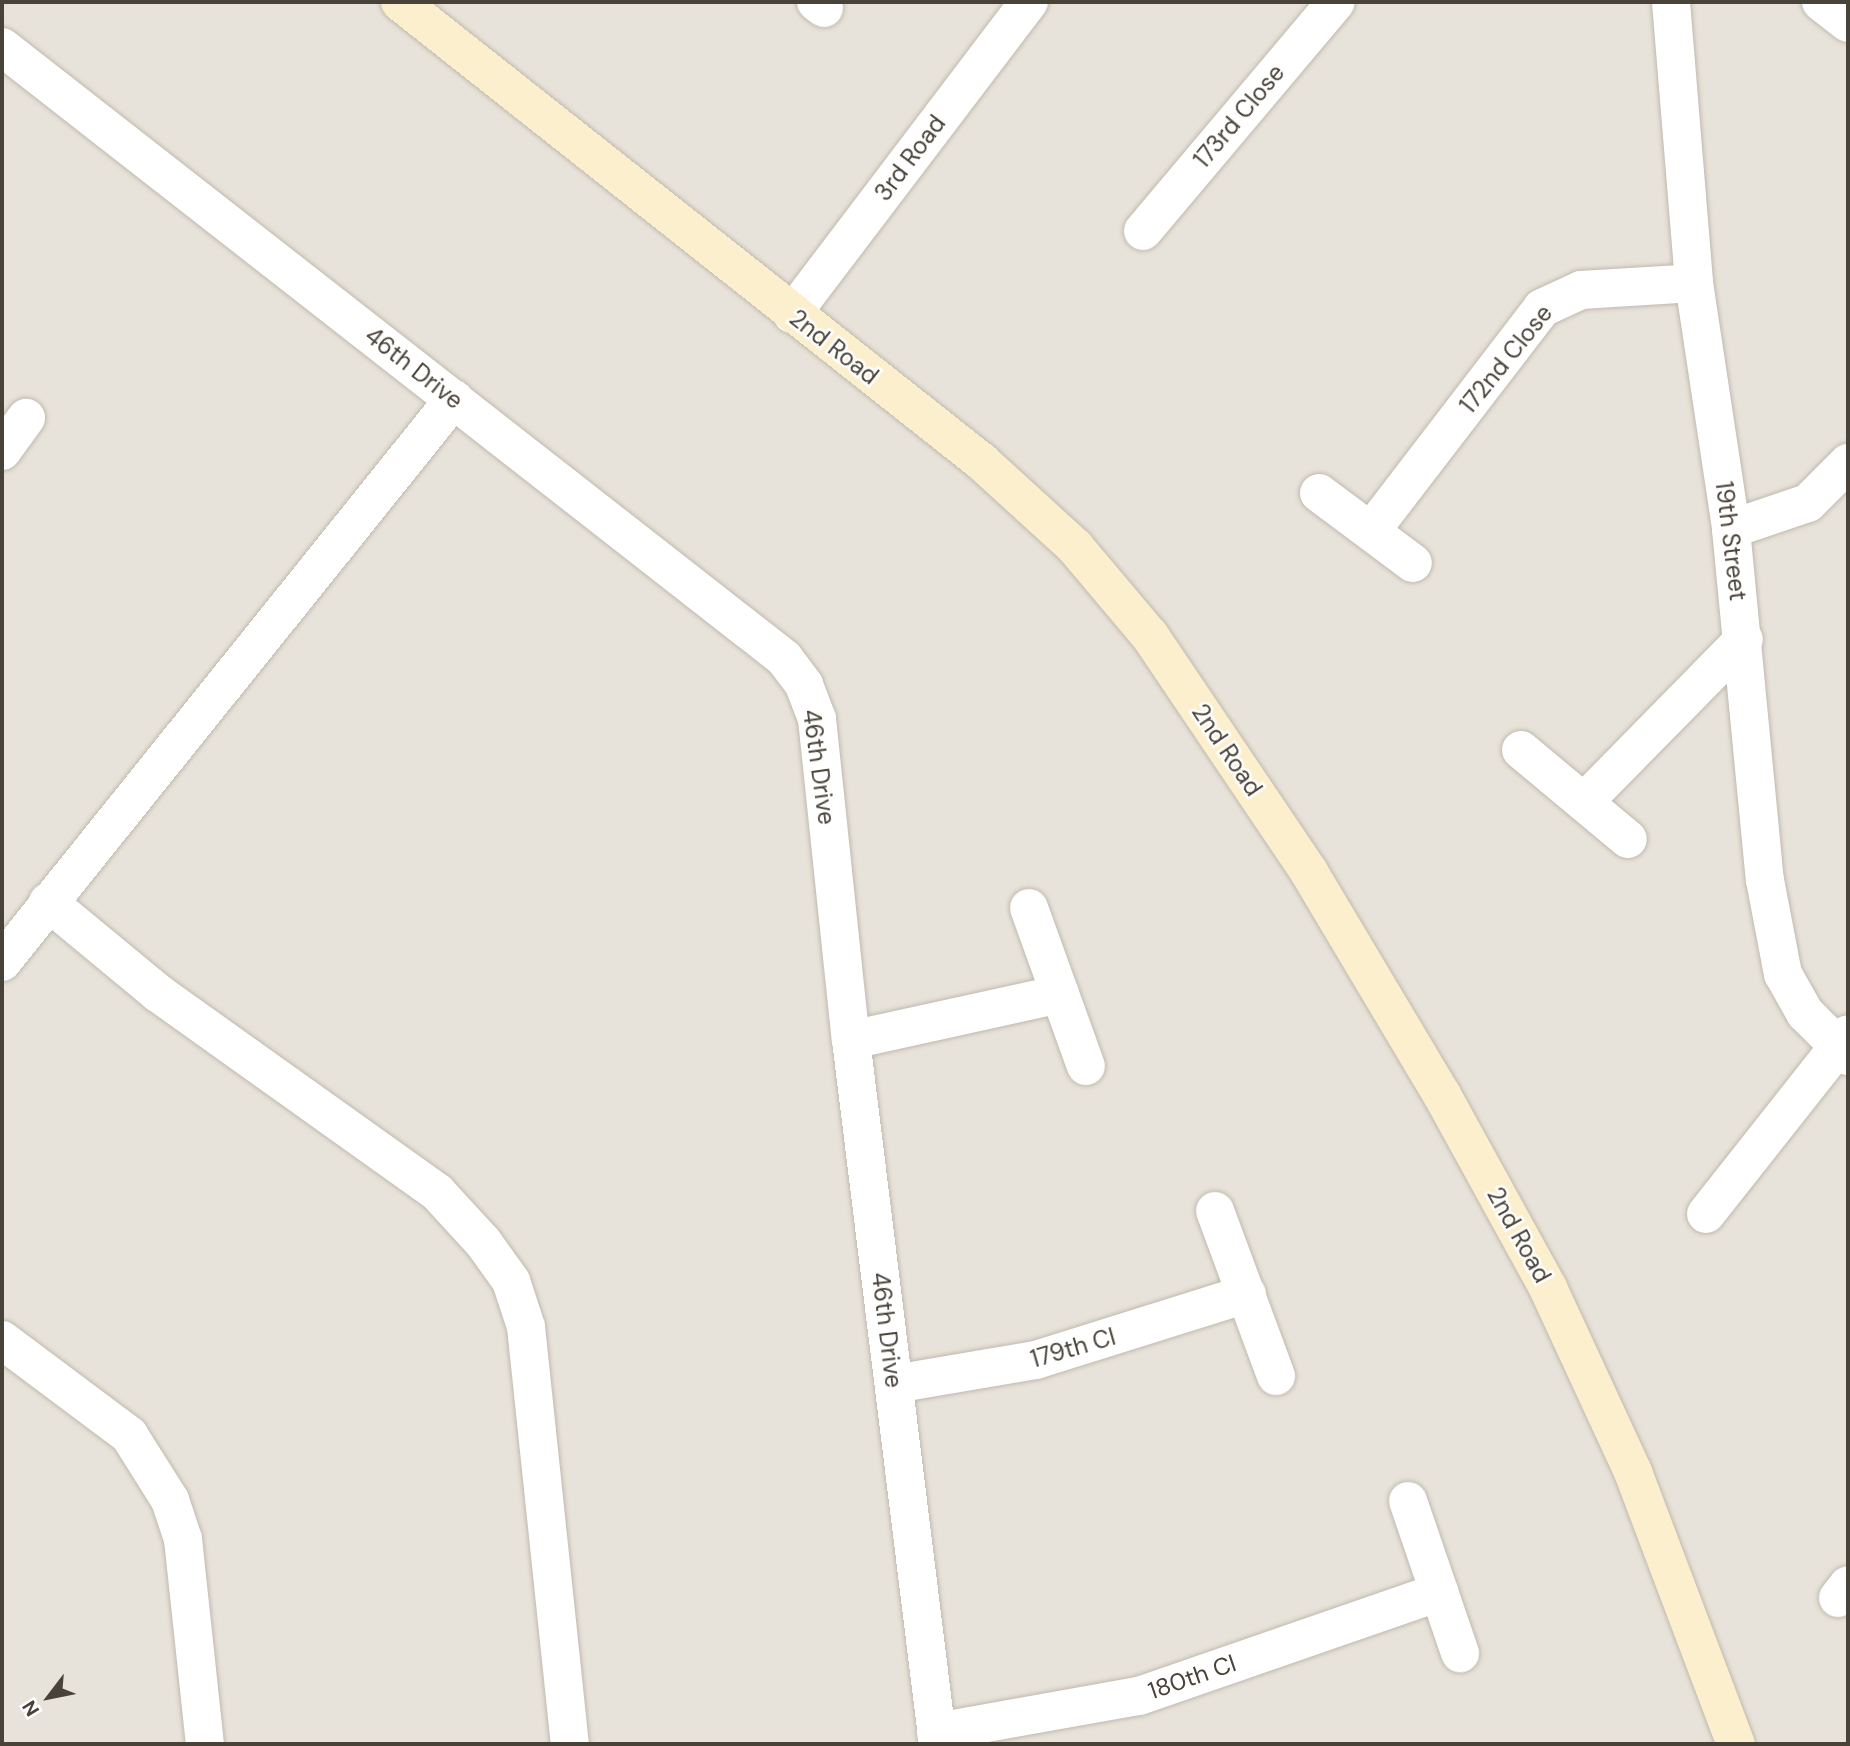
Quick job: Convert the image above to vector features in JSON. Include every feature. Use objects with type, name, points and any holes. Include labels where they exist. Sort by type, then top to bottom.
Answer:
[{"type":"street","name":"2nd Road","points":[[400,2],[982,462],[1075,547],[1150,636],[1309,872],[1442,1095],[1548,1288],[1633,1472],[1736,1744]]},
{"type":"street","name":"3rd Road","points":[[792,314],[1029,2]]},
{"type":"street","name":"173rd Close","points":[[1143,231],[1336,2]]},
{"type":"street","name":"19th Street","points":[[1671,2],[1694,283],[1731,529],[1744,639],[1765,880],[1783,974],[1805,1013],[1845,1046]]},
{"type":"street","points":[[1821,2],[1848,23]]},
{"type":"street","name":"46th Drive","points":[[2,47],[784,658],[804,685],[817,719],[851,1040],[937,1738]]},
{"type":"street","name":"172nd Close","points":[[1371,531],[1542,308],[1581,290],[1694,283]]},
{"type":"street","points":[[2,962],[454,399]]},
{"type":"street","points":[[2,451],[26,418]]},
{"type":"street","points":[[1731,529],[1808,503],[1848,463]]},
{"type":"street","points":[[1320,494],[1413,563]]},
{"type":"street","points":[[1584,803],[1744,639]]},
{"type":"street","points":[[1521,750],[1628,839]]},
{"type":"street","points":[[48,902],[159,993],[437,1192],[483,1242],[511,1281],[526,1326],[569,1744]]},
{"type":"street","points":[[1029,908],[1086,1066]]},
{"type":"street","points":[[851,1040],[1060,994]]},
{"type":"street","points":[[1706,1214],[1845,1046]]},
{"type":"street","points":[[1215,1211],[1276,1376]]},
{"type":"street","name":"179th Cl","points":[[894,1384],[1036,1360],[1247,1294]]},
{"type":"street","points":[[2,1340],[129,1435],[170,1500],[183,1539],[205,1744]]},
{"type":"street","points":[[1408,1501],[1460,1653]]},
{"type":"street","name":"180th Cl","points":[[937,1738],[1139,1696],[1439,1592]]},
{"type":"shaded area","points":[[2,2],[1848,2],[1848,1744],[2,1744]]}]
